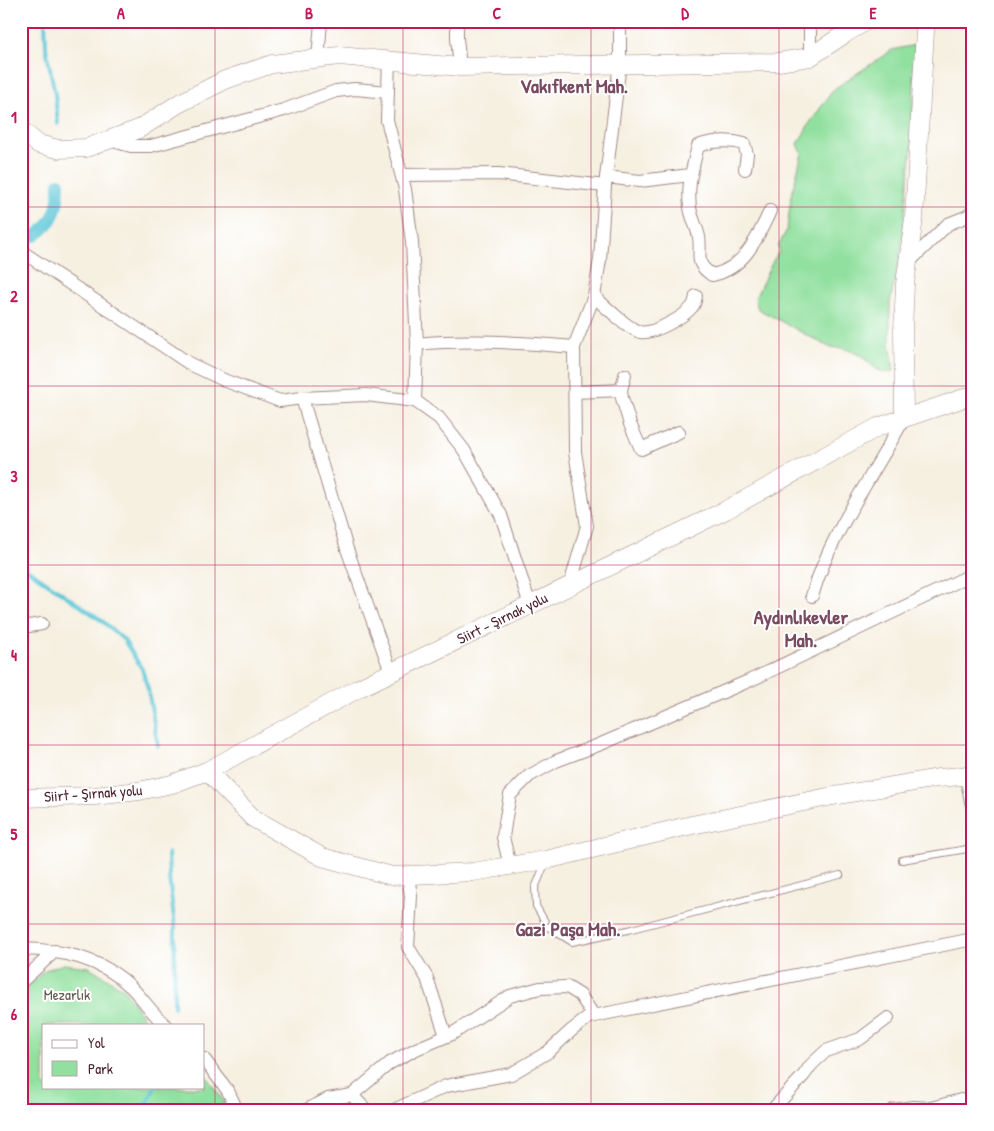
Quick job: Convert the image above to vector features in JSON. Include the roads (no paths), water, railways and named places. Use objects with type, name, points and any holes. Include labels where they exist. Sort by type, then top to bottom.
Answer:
[{"type":"street","points":[[318,59],[321,21]]},
{"type":"street","points":[[457,21],[460,67]]},
{"type":"street","points":[[570,585],[587,526],[576,452],[574,347],[594,296],[600,260],[606,181],[620,63],[620,21]]},
{"type":"street","points":[[810,21],[810,57]]},
{"type":"street","points":[[21,130],[38,144],[58,149],[86,148],[139,129],[178,104],[225,80],[272,64],[339,56],[460,67],[778,62],[810,57],[843,34],[866,21]]},
{"type":"street","points":[[812,596],[838,533],[860,491],[904,418],[902,331],[914,208],[925,31],[923,21]]},
{"type":"street","points":[[388,60],[387,120],[406,189],[412,242],[418,344],[415,401]]},
{"type":"street","points":[[109,140],[131,146],[151,146],[284,110],[336,90],[355,89],[388,92]]},
{"type":"street","points":[[745,169],[747,154],[744,144],[708,142],[698,146],[690,175],[690,209],[698,235],[700,264],[712,275],[738,262],[756,240],[770,210]]},
{"type":"street","points":[[402,175],[500,174],[606,181],[640,181],[690,175]]},
{"type":"street","points":[[908,263],[948,224],[968,216],[973,211]]},
{"type":"street","points":[[21,251],[190,364],[226,381],[280,402],[302,398],[320,399],[366,395],[415,401],[439,418],[464,450],[492,499],[501,515],[530,605]]},
{"type":"street","points":[[594,296],[631,328],[640,333],[649,332],[672,322],[694,306],[696,296]]},
{"type":"street","points":[[418,344],[454,341],[508,341],[574,347]]},
{"type":"street","points":[[625,376],[621,390],[630,424],[641,449],[679,432]]},
{"type":"street","points":[[575,392],[621,390]]},
{"type":"street","name":"Siirt - Şırnak yolu","points":[[21,798],[95,796],[139,791],[172,784],[207,771],[359,688],[726,510],[878,427],[973,395]]},
{"type":"street","points":[[302,398],[347,549],[391,672]]},
{"type":"street","points":[[510,866],[503,837],[510,795],[529,776],[556,761],[601,744],[751,680],[973,574]]},
{"type":"street","points":[[21,624],[29,626],[42,624]]},
{"type":"street","points":[[207,771],[253,818],[322,857],[392,876],[473,872],[546,860],[828,797],[913,782],[968,776]]},
{"type":"street","points":[[408,875],[411,896],[408,947],[427,978],[446,1036]]},
{"type":"street","points":[[394,1110],[446,1086],[511,1074],[548,1052],[589,1017],[973,939]]},
{"type":"street","points":[[21,949],[55,951],[95,962],[130,986],[150,1011],[164,1024]]},
{"type":"street","points":[[21,982],[55,951]]},
{"type":"street","points":[[306,1110],[328,1099],[352,1095],[390,1063],[446,1036],[510,996],[540,988],[567,987],[580,995],[594,1016]]},
{"type":"street","points":[[772,1110],[826,1050],[860,1040],[888,1018]]},
{"type":"street","points":[[205,1060],[228,1091],[237,1110]]},
{"type":"street","points":[[352,1095],[366,1110]]},
{"type":"street","points":[[893,1110],[913,1107],[931,1108],[962,1100]]},
{"type":"lane","points":[[968,776],[973,826]]},
{"type":"lane","points":[[902,860],[973,848]]},
{"type":"lane","points":[[546,860],[534,888],[536,906],[548,927],[572,942],[628,930],[840,875]]},
{"type":"waterway","points":[[45,21],[46,48],[55,94],[58,124]]},
{"type":"waterway","points":[[35,236],[47,225],[57,207],[59,183]]},
{"type":"waterway","points":[[21,565],[101,620],[124,640],[142,669],[148,689],[158,746]]},
{"type":"waterway","points":[[168,853],[175,927],[174,1007]]},
{"type":"waterway","points":[[144,1110],[155,1088]]},
{"type":"district","name":"Vakıfkent Mah.","points":[[574,85]]},
{"type":"district","name":"Aydınlıkevler Mah.","points":[[801,628]]},
{"type":"district","name":"Gazi Paşa Mah.","points":[[568,928]]},
{"type":"park label","name":"Mezarlık","points":[[67,994]]}]
